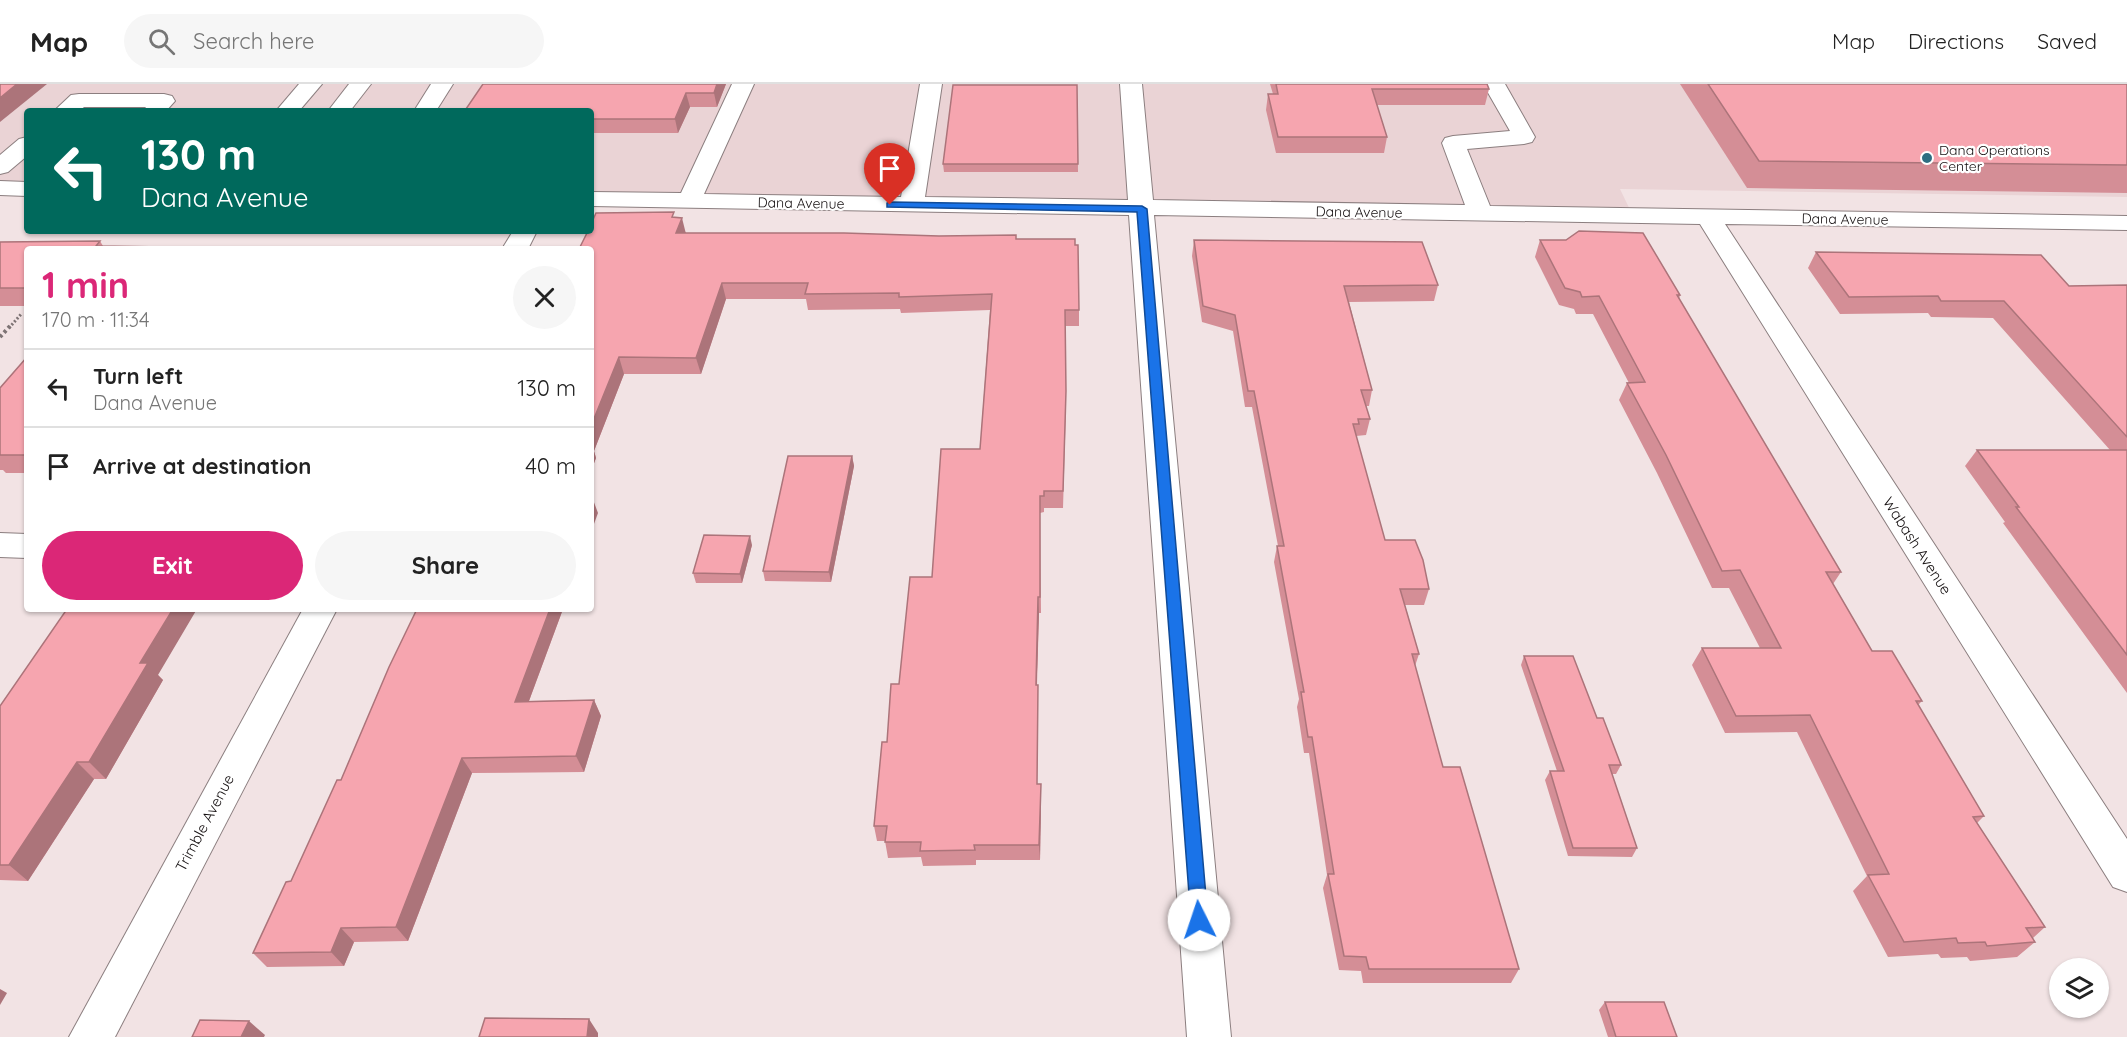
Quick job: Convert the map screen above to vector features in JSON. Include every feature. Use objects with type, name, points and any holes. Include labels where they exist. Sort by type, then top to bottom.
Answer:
[{"type":"street","points":[[290,108],[311,84]]},
{"type":"street","points":[[341,108],[360,84]]},
{"type":"street","points":[[427,108],[442,84]]},
{"type":"street","points":[[689,201],[743,84]]},
{"type":"street","points":[[912,205],[931,84]]},
{"type":"street","points":[[1131,84],[1209,1037]]},
{"type":"street","points":[[1481,214],[1453,143],[1524,137],[1494,84]]},
{"type":"street","points":[[69,108],[79,100],[164,101],[157,108]]},
{"type":"street","points":[[0,167],[24,147]]},
{"type":"street","points":[[0,188],[24,189]]},
{"type":"street","name":"Dana Avenue","points":[[594,199],[2127,223]]},
{"type":"street","name":"Wabash Avenue","points":[[1708,217],[2127,874]]},
{"type":"street","points":[[0,545],[24,546]]},
{"type":"street","name":"Trimble Avenue","points":[[91,1037],[318,612]]},
{"type":"path","points":[[0,337],[22,314]]},
{"type":"shaded area","points":[[0,84],[2127,84],[2127,197],[1620,189],[1633,216],[594,199],[594,108],[24,108],[24,189],[0,188]]},
{"type":"building","points":[[0,84],[17,84],[0,98]]},
{"type":"building","points":[[483,84],[717,84],[714,93],[686,93],[675,119],[594,119],[594,108],[467,108]]},
{"type":"building","points":[[1276,84],[1487,84],[1489,89],[1372,89],[1387,137],[1278,137],[1268,94],[1278,94]]},
{"type":"building","name":"Dana Operations Center","points":[[1708,84],[2127,84],[2127,165],[1759,161]]},
{"type":"building","points":[[953,85],[1077,85],[1078,164],[943,164]]},
{"type":"building","points":[[674,212],[672,217],[682,218],[676,233],[1016,235],[1016,239],[1075,239],[1075,245],[1078,245],[1079,310],[1065,310],[1066,391],[1063,491],[1044,491],[1044,496],[1040,496],[1040,597],[1038,597],[1036,685],[1038,685],[1037,784],[1041,784],[1039,845],[974,845],[975,850],[920,851],[921,842],[885,842],[887,826],[874,826],[882,742],[887,742],[891,684],[899,684],[910,577],[932,577],[941,449],[980,449],[992,294],[899,297],[899,293],[805,294],[808,283],[722,283],[696,358],[619,357],[594,419],[594,246],[580,246],[586,234],[594,234],[596,213]]},
{"type":"building","points":[[1579,231],[1643,233],[1680,295],[1677,295],[1841,572],[1826,572],[1872,651],[1892,651],[1922,701],[1916,701],[1984,816],[1973,817],[2045,927],[2026,928],[2035,942],[1987,946],[1985,942],[1958,943],[1956,938],[1904,942],[1868,875],[1889,874],[1810,715],[1736,716],[1702,648],[1781,648],[1740,570],[1722,571],[1666,455],[1627,383],[1645,382],[1599,296],[1582,297],[1580,292],[1565,288],[1540,240],[1566,240]]},
{"type":"building","points":[[1194,240],[1422,242],[1438,285],[1344,286],[1372,390],[1361,390],[1370,419],[1358,419],[1359,424],[1353,424],[1385,540],[1415,540],[1423,560],[1429,589],[1400,589],[1419,654],[1412,654],[1443,767],[1460,767],[1519,969],[1369,969],[1366,957],[1344,956],[1328,874],[1334,874],[1312,737],[1308,737],[1301,692],[1304,692],[1277,546],[1284,546],[1254,391],[1248,391],[1235,315],[1203,306]]},
{"type":"building","points":[[100,241],[96,246],[24,246],[24,288],[0,288],[0,242]]},
{"type":"building","points":[[1816,252],[2041,255],[2069,286],[2127,285],[2127,437],[2004,301],[1941,301],[1938,296],[1849,297]]},
{"type":"building","points":[[24,360],[24,455],[0,455],[0,388]]},
{"type":"building","points":[[1977,450],[2127,450],[2127,655],[2016,507],[2019,507]]},
{"type":"building","points":[[788,456],[852,456],[829,572],[763,571]]},
{"type":"building","points":[[704,535],[750,536],[740,574],[693,573]]},
{"type":"building","points":[[65,612],[171,612],[140,663],[148,663],[89,762],[77,762],[9,865],[0,865],[0,706]]},
{"type":"building","points":[[416,612],[549,612],[515,702],[594,700],[576,756],[462,758],[396,927],[341,928],[331,952],[253,953],[286,882],[291,881],[337,780],[341,780],[389,667]]},
{"type":"building","points":[[1524,656],[1573,656],[1597,718],[1603,718],[1621,765],[1609,765],[1637,848],[1573,848],[1550,771],[1564,771]]},
{"type":"building","points":[[1605,1002],[1664,1002],[1677,1037],[1616,1037]]},
{"type":"building","points":[[485,1018],[589,1019],[587,1037],[479,1037]]},
{"type":"building","points":[[200,1020],[249,1021],[241,1037],[192,1037]]},
{"type":"place","name":"Dana Operations Center","points":[[1927,158]]},
{"type":"route","points":[[890,205],[1142,209],[1199,920]]}]
